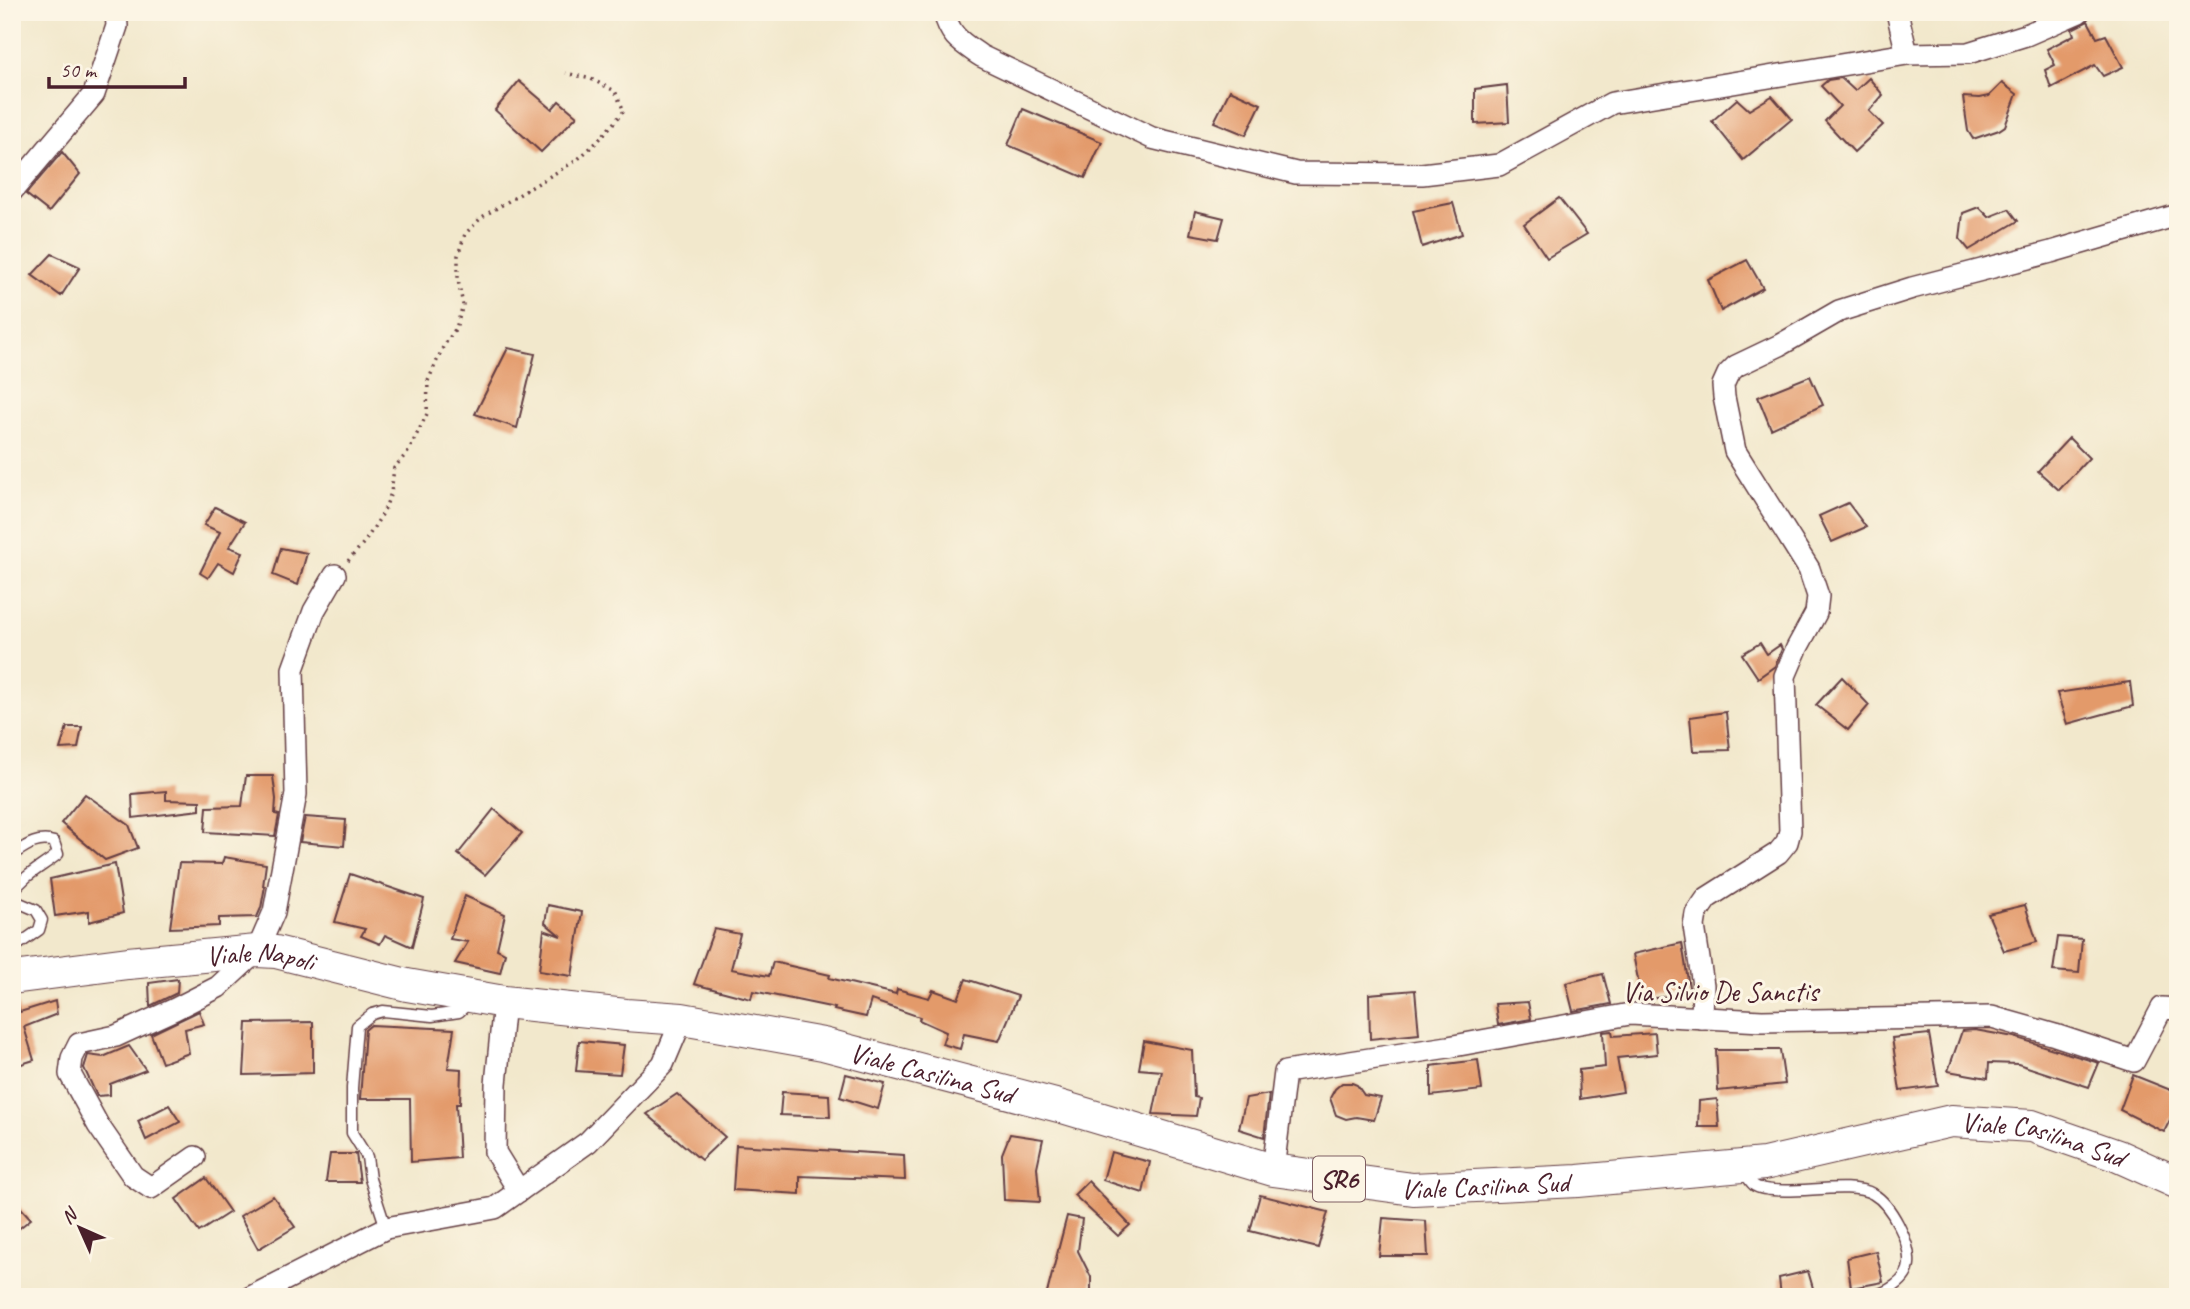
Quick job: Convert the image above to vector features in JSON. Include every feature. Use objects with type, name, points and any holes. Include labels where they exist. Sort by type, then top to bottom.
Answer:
[{"type":"main road","name":"Viale Napoli","points":[[12,978],[128,963],[257,951],[276,952],[407,985],[490,1000]]},
{"type":"main road","name":"Viale Casilina Sud","points":[[490,1000],[682,1019],[823,1044],[1059,1106],[1273,1170],[1412,1189],[1578,1181],[1764,1164],[1951,1121],[2032,1126],[2118,1156],[2178,1183]]},
{"type":"street","points":[[12,191],[94,94],[117,26],[116,12]]},
{"type":"street","points":[[944,12],[947,24],[957,39],[981,55],[1152,138],[1296,173],[1422,174],[1499,165],[1612,103],[1907,54],[1968,53],[2026,35],[2079,12]]},
{"type":"street","points":[[1897,12],[1907,54]]},
{"type":"street","points":[[1702,1018],[1703,985],[1694,926],[1696,914],[1707,898],[1778,853],[1787,842],[1790,831],[1785,676],[1816,613],[1818,596],[1808,569],[1735,451],[1724,397],[1723,385],[1728,374],[1735,366],[1780,345],[1839,311],[1912,288],[2178,215]]},
{"type":"street","points":[[195,1157],[151,1188],[133,1176],[98,1125],[70,1074],[72,1058],[79,1044],[116,1036],[141,1026],[218,987],[257,951],[274,912],[296,794],[293,669],[314,611],[335,575]]},
{"type":"street","points":[[490,1000],[496,1084],[495,1152],[519,1191]]},
{"type":"street","name":"Via Silvio De Sanctis","points":[[1273,1170],[1285,1072],[1448,1047],[1630,1014],[1762,1021],[1992,1017],[2134,1061],[2162,1008],[2178,1009]]},
{"type":"street","points":[[251,1297],[386,1228],[495,1208],[588,1142],[663,1064],[682,1019]]},
{"type":"lane","points":[[12,855],[28,844],[44,839],[54,842],[58,854],[30,873],[12,894],[15,901],[36,910],[42,920],[39,930],[12,949]]},
{"type":"lane","points":[[386,1228],[370,1179],[367,1157],[352,1133],[352,1088],[357,1026],[372,1014],[383,1011],[432,1016],[459,1012],[490,1000]]},
{"type":"lane","points":[[1748,1166],[1748,1178],[1755,1187],[1778,1192],[1858,1188],[1873,1194],[1886,1206],[1899,1225],[1909,1265],[1904,1276],[1891,1289],[1870,1297]]},
{"type":"path","points":[[335,575],[366,540],[383,513],[391,493],[394,468],[408,452],[427,414],[428,380],[443,347],[456,328],[463,305],[458,280],[458,255],[465,234],[482,217],[577,160],[624,111],[615,90],[591,79],[566,73]]},
{"type":"building","points":[[2088,21],[2097,38],[2106,35],[2123,67],[2103,76],[2095,65],[2051,88],[2045,70],[2055,65],[2047,49],[2074,35],[2072,29]]},
{"type":"building","points":[[1841,78],[1855,91],[1869,78],[1883,95],[1869,111],[1883,125],[1854,152],[1825,121],[1840,106],[1821,86],[1828,80]]},
{"type":"building","points":[[519,81],[552,109],[559,101],[577,116],[541,152],[495,110]]},
{"type":"building","points":[[2002,83],[2017,94],[2005,126],[1973,139],[1968,131],[1963,97],[1989,96]]},
{"type":"building","points":[[1507,85],[1509,122],[1475,124],[1475,89]]},
{"type":"building","points":[[1230,90],[1261,104],[1246,135],[1214,122]]},
{"type":"building","points":[[1772,96],[1792,119],[1743,160],[1712,121],[1737,99],[1749,110]]},
{"type":"building","points":[[1023,109],[1102,142],[1085,178],[1008,145]]},
{"type":"building","points":[[62,152],[80,174],[49,212],[26,194]]},
{"type":"building","points":[[1559,198],[1587,234],[1547,258],[1524,224]]},
{"type":"building","points":[[1453,203],[1462,234],[1422,247],[1413,211]]},
{"type":"building","points":[[1979,207],[1989,217],[2009,209],[2018,221],[1969,250],[1960,239],[1963,213]]},
{"type":"building","points":[[1195,211],[1224,218],[1218,239],[1190,234]]},
{"type":"building","points":[[52,254],[80,267],[61,296],[32,275]]},
{"type":"building","points":[[1747,260],[1763,288],[1721,311],[1708,280]]},
{"type":"building","points":[[508,348],[535,354],[517,428],[475,414]]},
{"type":"building","points":[[1810,376],[1823,405],[1771,429],[1758,397]]},
{"type":"building","points":[[2069,438],[2089,458],[2059,490],[2038,471]]},
{"type":"building","points":[[1848,503],[1866,527],[1832,542],[1819,516]]},
{"type":"building","points":[[215,507],[245,522],[229,547],[243,552],[234,572],[218,563],[208,578],[200,573],[220,532],[204,525]]},
{"type":"building","points":[[281,548],[307,553],[298,585],[273,575]]},
{"type":"building","points":[[1760,643],[1767,654],[1780,645],[1782,649],[1775,666],[1758,678],[1742,654]]},
{"type":"building","points":[[1842,677],[1869,705],[1848,730],[1816,705]]},
{"type":"building","points":[[2130,682],[2133,706],[2067,724],[2057,693]]},
{"type":"building","points":[[1726,712],[1730,750],[1693,751],[1690,717]]},
{"type":"building","points":[[67,727],[82,727],[78,748],[60,749]]},
{"type":"building","points":[[246,776],[273,776],[275,814],[279,815],[275,836],[205,832],[207,807],[242,806]]},
{"type":"building","points":[[166,791],[166,800],[200,801],[200,810],[133,818],[132,794]]},
{"type":"building","points":[[85,794],[129,825],[138,848],[105,860],[61,823]]},
{"type":"building","points":[[494,809],[522,833],[485,875],[458,854]]},
{"type":"building","points":[[305,817],[346,820],[344,846],[300,842]]},
{"type":"building","points":[[224,857],[266,864],[265,886],[257,917],[219,918],[219,926],[170,928],[179,863],[222,864]]},
{"type":"building","points":[[115,864],[123,913],[89,922],[89,911],[55,916],[50,879]]},
{"type":"building","points":[[350,874],[424,899],[412,947],[385,935],[380,944],[361,936],[365,929],[335,922]]},
{"type":"building","points":[[465,896],[505,914],[497,949],[505,953],[500,973],[455,963],[468,942],[450,939]]},
{"type":"building","points":[[548,905],[582,912],[572,976],[539,971],[544,930],[561,936],[545,923]]},
{"type":"building","points":[[2025,905],[2037,942],[2004,951],[1988,914]]},
{"type":"building","points":[[714,929],[740,934],[731,969],[769,976],[773,962],[896,994],[897,989],[929,998],[933,990],[958,999],[966,979],[1018,996],[999,1041],[964,1034],[960,1049],[942,1044],[946,1032],[919,1020],[920,1017],[871,1000],[866,1017],[753,991],[751,999],[694,984]]},
{"type":"building","points":[[2058,937],[2082,939],[2079,973],[2053,971]]},
{"type":"building","points":[[1682,943],[1690,993],[1642,1000],[1633,954]]},
{"type":"building","points":[[1603,974],[1611,1004],[1573,1011],[1566,983]]},
{"type":"building","points":[[178,979],[177,993],[150,1006],[149,983]]},
{"type":"building","points":[[1415,990],[1419,1034],[1370,1039],[1369,994]]},
{"type":"building","points":[[16,999],[20,1012],[55,1001],[57,1014],[24,1027],[34,1060],[12,1067],[12,1000]]},
{"type":"building","points":[[1528,1002],[1531,1019],[1498,1025],[1495,1004]]},
{"type":"building","points":[[199,1011],[204,1024],[185,1029],[189,1053],[162,1063],[151,1034]]},
{"type":"building","points":[[313,1022],[313,1073],[244,1075],[247,1023]]},
{"type":"building","points":[[371,1025],[454,1029],[448,1068],[461,1069],[460,1104],[456,1104],[459,1158],[411,1162],[410,1099],[360,1099],[365,1030]]},
{"type":"building","points":[[1975,1030],[2014,1037],[2099,1063],[2089,1087],[2018,1064],[1989,1063],[1988,1078],[1948,1071],[1962,1031]]},
{"type":"building","points":[[1612,1031],[1613,1036],[1655,1033],[1657,1054],[1617,1058],[1623,1092],[1580,1099],[1579,1070],[1605,1067],[1603,1032]]},
{"type":"building","points":[[1929,1034],[1938,1086],[1900,1091],[1892,1038]]},
{"type":"building","points":[[579,1041],[624,1045],[620,1074],[576,1071]]},
{"type":"building","points":[[1144,1041],[1192,1050],[1194,1097],[1199,1098],[1196,1116],[1153,1114],[1162,1071],[1139,1069]]},
{"type":"building","points":[[129,1046],[146,1070],[110,1084],[110,1095],[97,1096],[84,1068],[88,1055],[103,1057]]},
{"type":"building","points":[[1716,1050],[1780,1050],[1785,1084],[1718,1091]]},
{"type":"building","points":[[1478,1060],[1482,1090],[1431,1096],[1431,1066]]},
{"type":"building","points":[[846,1074],[885,1084],[878,1109],[840,1097]]},
{"type":"building","points":[[2133,1075],[2178,1093],[2178,1104],[2164,1132],[2120,1110]]},
{"type":"building","points":[[1342,1083],[1352,1083],[1357,1085],[1364,1095],[1381,1098],[1374,1120],[1356,1117],[1346,1119],[1336,1115],[1330,1098]]},
{"type":"building","points":[[782,1092],[829,1095],[830,1117],[780,1115]]},
{"type":"building","points":[[677,1094],[725,1137],[701,1160],[647,1114]]},
{"type":"building","points":[[1269,1094],[1264,1137],[1239,1129],[1246,1098]]},
{"type":"building","points":[[1717,1099],[1719,1127],[1698,1127],[1699,1101]]},
{"type":"building","points":[[169,1105],[180,1122],[146,1140],[138,1121]]},
{"type":"building","points":[[1010,1134],[1043,1139],[1037,1167],[1040,1202],[1004,1200],[1002,1154]]},
{"type":"building","points":[[736,1145],[904,1155],[905,1180],[800,1176],[800,1194],[733,1190]]},
{"type":"building","points":[[1111,1152],[1150,1162],[1143,1193],[1103,1180]]},
{"type":"building","points":[[330,1154],[356,1154],[360,1182],[326,1182]]},
{"type":"building","points":[[206,1178],[230,1212],[199,1232],[176,1199]]},
{"type":"building","points":[[1088,1181],[1130,1225],[1118,1236],[1074,1195]]},
{"type":"building","points":[[1260,1195],[1328,1212],[1318,1248],[1250,1231]]},
{"type":"building","points":[[273,1196],[295,1227],[258,1249],[240,1216]]},
{"type":"building","points":[[12,1198],[31,1219],[12,1234]]},
{"type":"building","points":[[1067,1216],[1082,1219],[1078,1251],[1091,1277],[1091,1297],[1046,1297]]},
{"type":"building","points":[[1383,1218],[1426,1221],[1428,1256],[1379,1256]]},
{"type":"building","points":[[1876,1251],[1883,1282],[1851,1288],[1847,1258]]},
{"type":"building","points":[[1808,1271],[1815,1295],[1781,1297],[1779,1278]]}]
